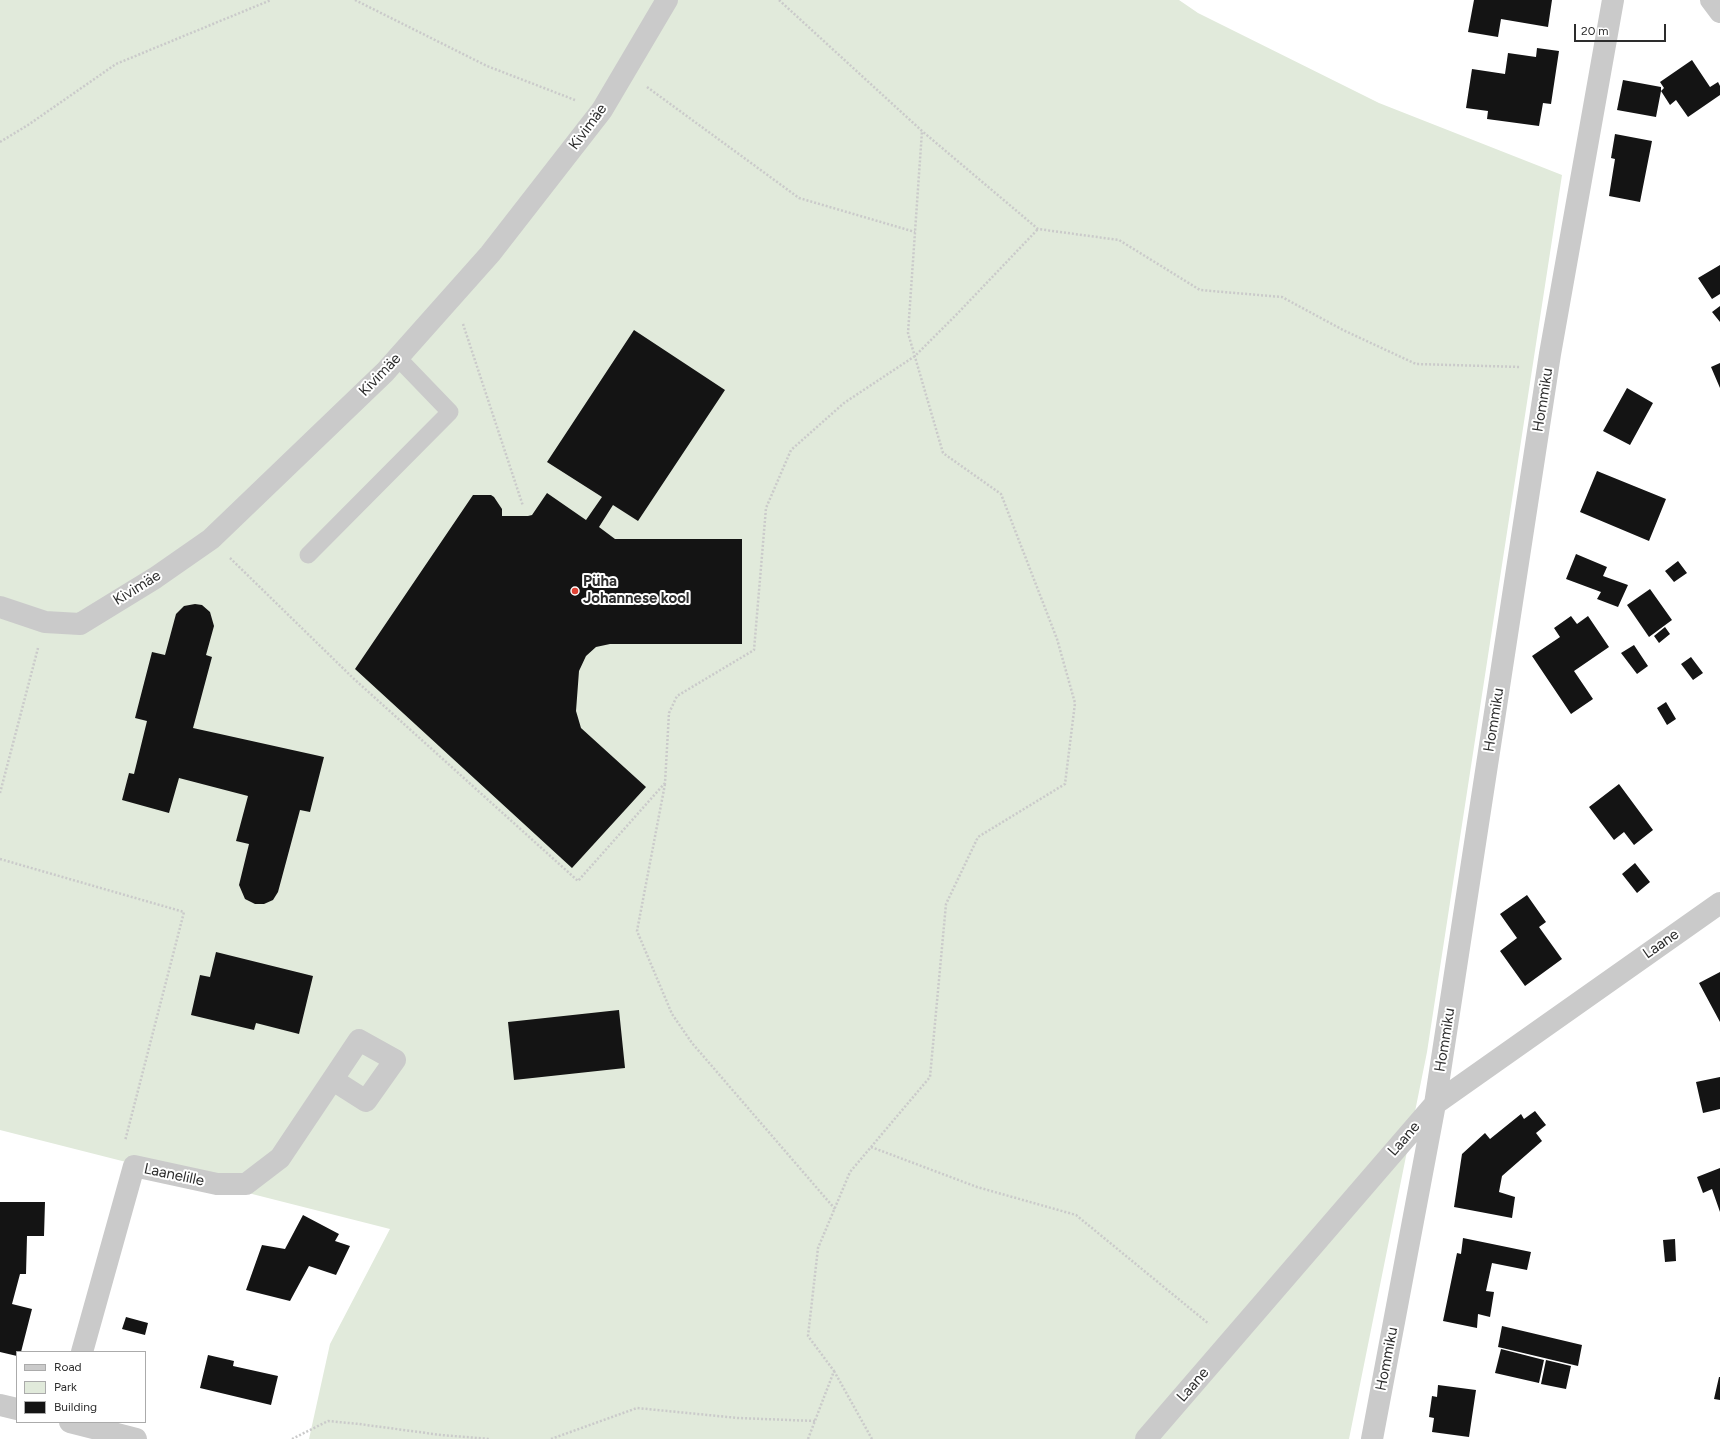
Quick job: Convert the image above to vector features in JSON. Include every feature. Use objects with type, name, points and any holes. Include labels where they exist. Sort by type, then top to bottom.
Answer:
[{"type":"street","name":"Kivimäe","points":[[0,607],[45,622],[80,624],[155,578],[211,539],[397,358],[490,254],[602,110],[667,0]]},
{"type":"street","name":"Hommiku","points":[[1372,1439],[1435,1104],[1548,368],[1613,0]]},
{"type":"street","points":[[1711,0],[1720,12]]},
{"type":"street","name":"Laane","points":[[1146,1439],[1435,1104],[1720,903]]},
{"type":"street","name":"Laanelille","points":[[82,1351],[134,1166],[217,1184],[246,1184],[280,1158],[332,1080]]},
{"type":"street","points":[[0,1405],[16,1409]]},
{"type":"street","points":[[74,1423],[136,1439]]},
{"type":"lane","points":[[308,555],[450,412],[397,358]]},
{"type":"path","points":[[0,142],[28,125],[116,64],[271,0]]},
{"type":"path","points":[[355,0],[487,66],[602,110]]},
{"type":"path","points":[[779,0],[922,131],[1038,229],[1119,240],[1200,290],[1282,297],[1343,330],[1416,364],[1548,368]]},
{"type":"path","points":[[625,72],[798,198],[915,232]]},
{"type":"path","points":[[872,1439],[834,1371],[808,1336],[818,1248],[850,1172],[930,1077],[946,904],[978,837],[1065,784],[1075,703],[1057,639],[1001,494],[943,454],[908,333],[922,131]]},
{"type":"path","points":[[835,1209],[692,1044],[672,1014],[637,931],[665,783],[668,713],[677,696],[754,650],[766,508],[791,450],[844,403],[915,356],[1038,229]]},
{"type":"path","points":[[462,318],[523,506]]},
{"type":"path","points":[[211,539],[353,678],[578,881],[665,783]]},
{"type":"path","points":[[0,793],[45,622]]},
{"type":"path","points":[[0,860],[184,912],[124,1140],[125,1148]]},
{"type":"path","points":[[871,1147],[978,1187],[1076,1215],[1230,1342]]},
{"type":"path","points":[[808,1439],[834,1371]]},
{"type":"path","points":[[551,1439],[637,1408],[738,1418],[815,1421]]},
{"type":"path","points":[[292,1439],[328,1421],[441,1435],[490,1439]]},
{"type":"green space","points":[[0,0],[1179,0],[1198,13],[1379,103],[1562,175],[1427,1052],[1349,1439],[309,1439],[330,1344],[390,1229],[0,1130]]},
{"type":"building","points":[[1474,0],[1552,0],[1548,27],[1501,19],[1498,37],[1468,32]]},
{"type":"building","points":[[1537,48],[1559,51],[1551,104],[1543,103],[1539,126],[1487,119],[1488,111],[1466,108],[1472,69],[1505,74],[1508,53],[1536,57]]},
{"type":"building","points":[[1692,60],[1710,87],[1718,82],[1720,86],[1720,95],[1688,117],[1676,100],[1670,105],[1661,91],[1664,88],[1660,82]]},
{"type":"building","points":[[1623,80],[1661,87],[1656,117],[1617,110]]},
{"type":"building","points":[[1615,134],[1652,141],[1640,202],[1609,196],[1615,159],[1611,158]]},
{"type":"building","points":[[1720,265],[1720,294],[1712,299],[1698,278]]},
{"type":"building","points":[[1720,306],[1720,322],[1712,312]]},
{"type":"building","name":"Püha Johannese kool","points":[[634,330],[725,390],[638,521],[613,505],[599,527],[615,539],[742,539],[742,644],[610,644],[596,647],[586,656],[579,671],[576,711],[581,728],[646,787],[572,868],[355,669],[473,495],[491,495],[494,497],[502,509],[502,516],[528,516],[532,515],[547,493],[586,520],[602,497],[547,462]]},
{"type":"building","points":[[1720,363],[1720,388],[1711,367]]},
{"type":"building","points":[[1627,388],[1653,403],[1630,445],[1603,431]]},
{"type":"building","points":[[1597,471],[1666,499],[1649,541],[1580,512]]},
{"type":"building","points":[[1576,554],[1607,567],[1603,576],[1628,585],[1618,607],[1597,599],[1601,592],[1566,579]]},
{"type":"building","points":[[1678,561],[1687,573],[1674,582],[1665,571]]},
{"type":"building","points":[[1650,589],[1672,620],[1649,637],[1627,605]]},
{"type":"building","points":[[195,604],[202,605],[210,612],[214,626],[206,655],[212,657],[193,728],[324,757],[310,812],[300,810],[278,892],[273,900],[264,904],[255,904],[245,899],[239,885],[249,844],[236,841],[248,796],[179,778],[169,813],[122,800],[129,773],[134,774],[147,721],[135,718],[152,652],[165,655],[176,614],[184,606]]},
{"type":"building","points":[[1571,616],[1577,624],[1588,616],[1609,647],[1574,671],[1593,699],[1571,714],[1532,656],[1560,637],[1554,628]]},
{"type":"building","points":[[1665,627],[1670,634],[1659,643],[1654,636]]},
{"type":"building","points":[[1634,645],[1648,666],[1637,674],[1621,653]]},
{"type":"building","points":[[1691,657],[1703,673],[1693,680],[1681,664]]},
{"type":"building","points":[[1666,702],[1676,719],[1667,725],[1657,708]]},
{"type":"building","points":[[1619,784],[1653,830],[1634,845],[1624,832],[1614,840],[1589,807]]},
{"type":"building","points":[[1635,863],[1650,882],[1637,893],[1622,874]]},
{"type":"building","points":[[1527,895],[1546,922],[1539,927],[1562,959],[1525,986],[1500,951],[1517,938],[1500,914]]},
{"type":"building","points":[[216,952],[313,976],[299,1034],[256,1023],[254,1030],[191,1015],[200,975],[210,977]]},
{"type":"building","points":[[1720,972],[1720,1022],[1699,983]]},
{"type":"building","points":[[619,1010],[625,1068],[514,1080],[508,1022]]},
{"type":"building","points":[[1720,1077],[1720,1109],[1703,1113],[1696,1082]]},
{"type":"building","points":[[1535,1111],[1546,1125],[1536,1133],[1542,1141],[1502,1176],[1499,1192],[1515,1197],[1512,1218],[1454,1207],[1462,1154],[1485,1133],[1490,1139],[1521,1114],[1524,1119]]},
{"type":"building","points":[[1720,1168],[1720,1212],[1712,1189],[1703,1193],[1697,1177]]},
{"type":"building","points":[[0,1202],[45,1202],[44,1236],[27,1236],[26,1274],[20,1274],[12,1304],[32,1309],[21,1351],[16,1351],[16,1356],[0,1352]]},
{"type":"building","points":[[303,1215],[339,1234],[335,1241],[350,1246],[336,1275],[309,1266],[290,1301],[246,1290],[262,1245],[285,1249]]},
{"type":"building","points":[[1463,1238],[1531,1252],[1527,1270],[1492,1263],[1486,1291],[1494,1292],[1490,1317],[1478,1314],[1477,1328],[1443,1321],[1457,1253],[1461,1254]]},
{"type":"building","points":[[1675,1239],[1676,1261],[1665,1262],[1663,1240]]},
{"type":"building","points":[[126,1317],[148,1323],[145,1335],[122,1329]]},
{"type":"building","points":[[1502,1326],[1582,1345],[1578,1366],[1498,1347]]},
{"type":"building","points":[[1501,1349],[1544,1360],[1539,1383],[1495,1373]]},
{"type":"building","points":[[208,1355],[234,1361],[233,1366],[278,1376],[271,1405],[200,1388]]},
{"type":"building","points":[[1546,1360],[1571,1366],[1566,1389],[1541,1384]]},
{"type":"building","points":[[1720,1377],[1720,1400],[1714,1399]]},
{"type":"building","points":[[1438,1385],[1476,1390],[1469,1437],[1432,1432],[1434,1418],[1429,1417],[1432,1396],[1437,1397]]},
{"type":"place","name":"Püha Johannese kool","points":[[575,591]]}]
